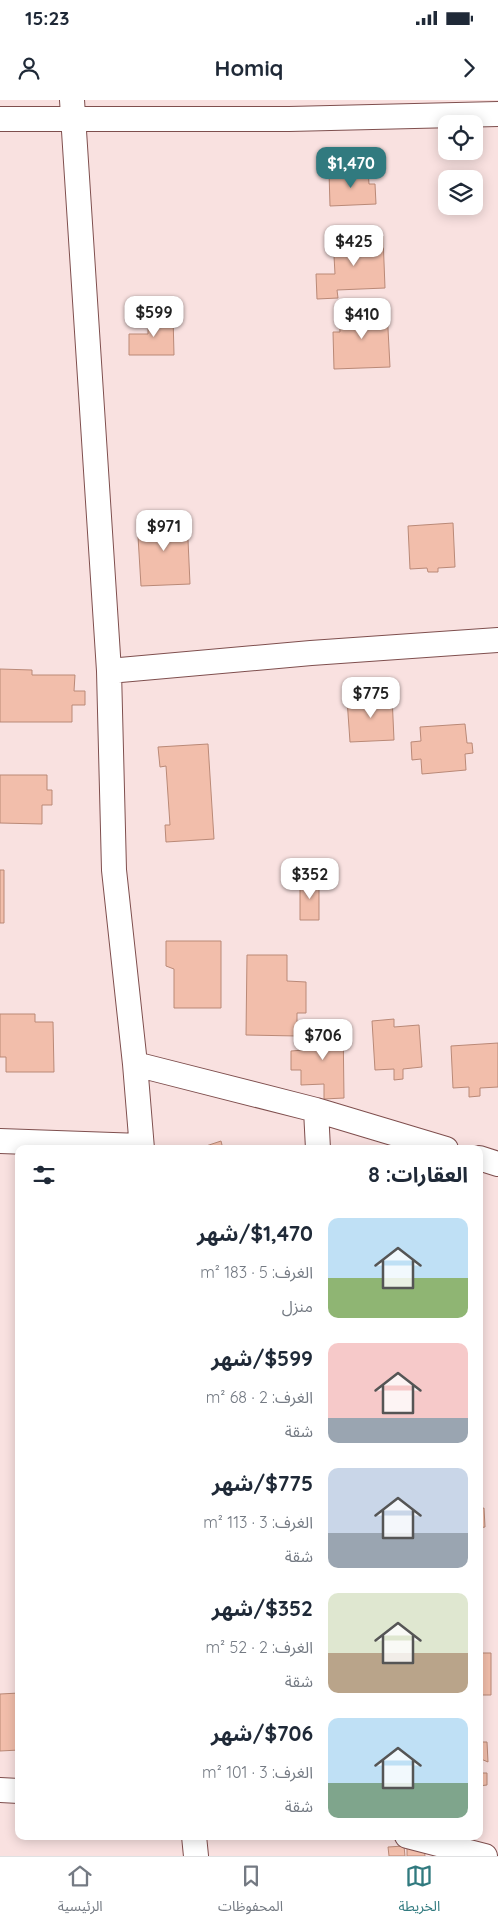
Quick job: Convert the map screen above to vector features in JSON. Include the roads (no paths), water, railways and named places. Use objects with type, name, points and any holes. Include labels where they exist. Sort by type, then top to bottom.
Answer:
[{"type":"street","points":[[73,109],[109,671],[114,870],[135,1064],[141,1145]]},
{"type":"street","points":[[0,119],[73,109],[288,109],[498,114]]},
{"type":"street","points":[[109,671],[301,654],[498,640]]},
{"type":"street","points":[[135,1064],[316,1110],[433,1145]]},
{"type":"street","points":[[316,1110],[318,1145]]},
{"type":"street","points":[[0,1141],[94,1145]]},
{"type":"street","points":[[483,1159],[498,1164]]},
{"type":"street","points":[[0,1790],[15,1792]]},
{"type":"street","points":[[194,1840],[196,1856]]},
{"type":"street","points":[[423,1840],[485,1856]]}]
